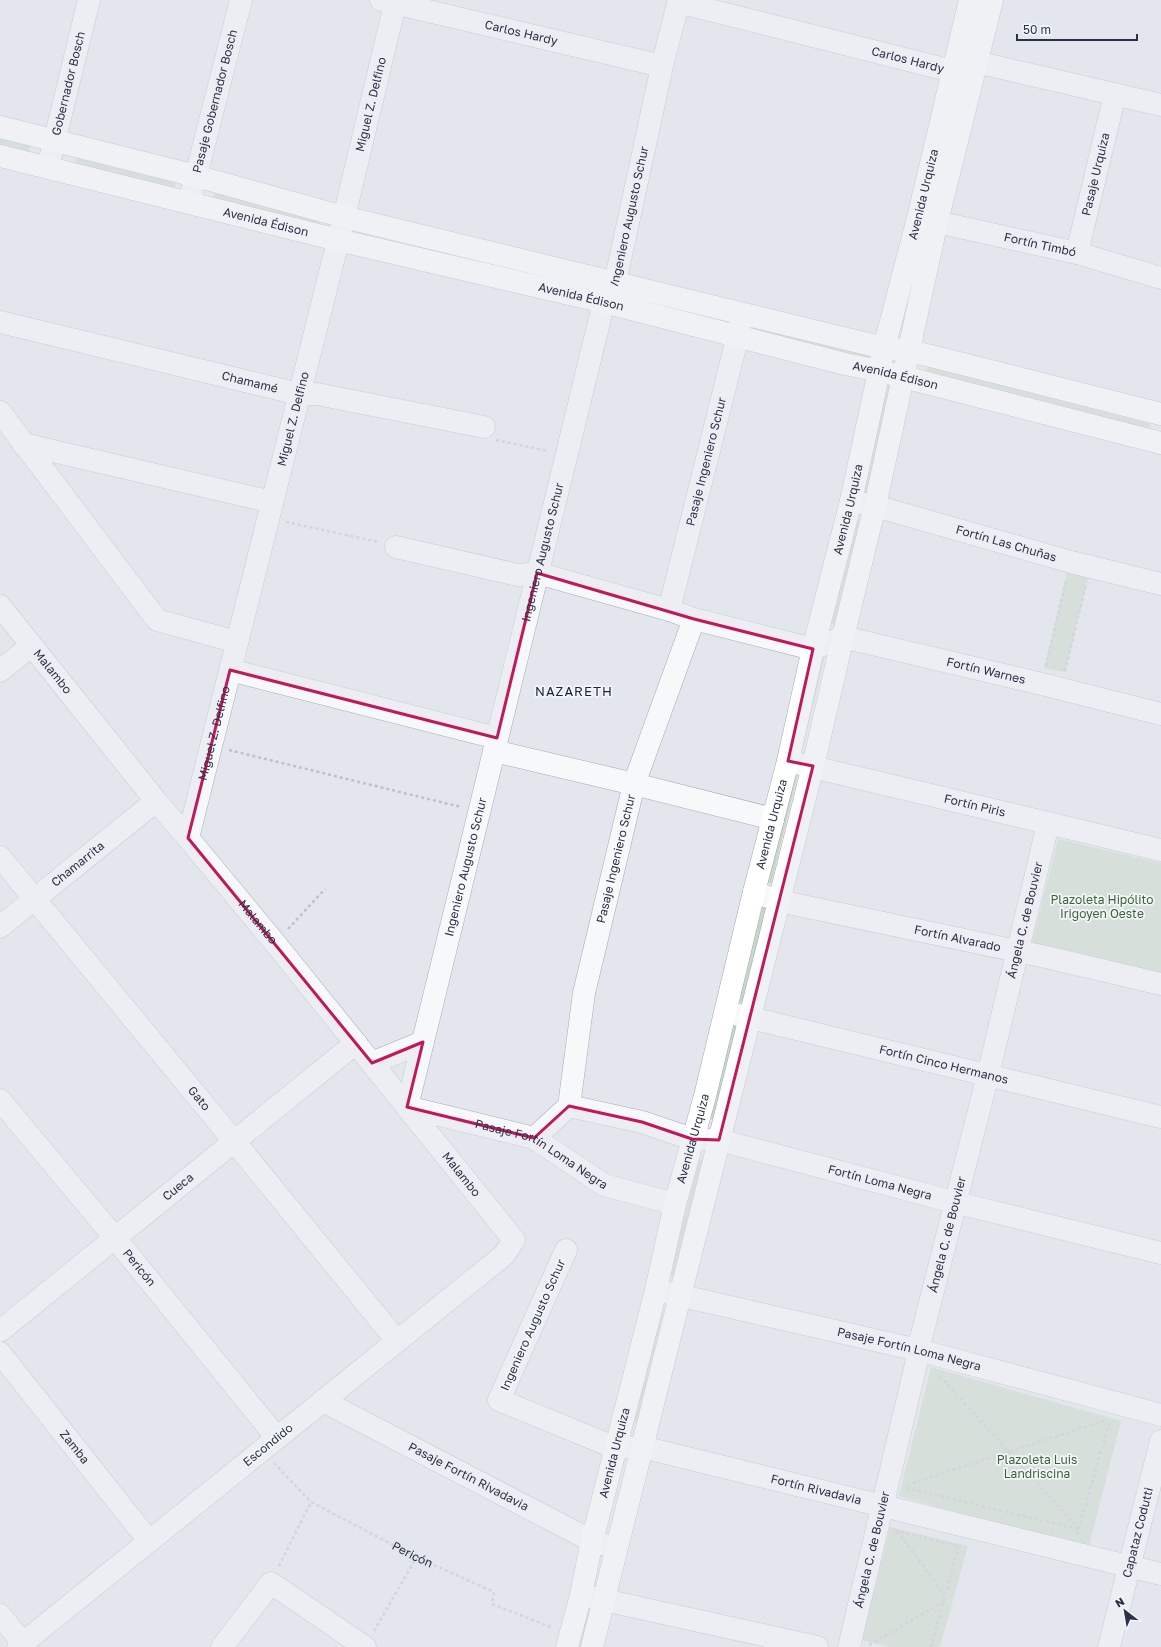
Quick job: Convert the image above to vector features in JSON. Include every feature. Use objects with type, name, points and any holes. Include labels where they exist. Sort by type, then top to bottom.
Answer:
[{"type":"main road","name":"Avenida Urquiza","points":[[592,1647],[813,766],[875,506],[910,351],[927,219],[952,71],[970,0]]},
{"type":"main road","name":"Avenida Urquiza","points":[[568,1641],[581,1595],[592,1541],[656,1290],[675,1204],[705,1096],[754,892],[788,761],[813,649],[851,501],[884,348],[927,219],[976,62],[992,0]]},
{"type":"main road","name":"Avenida Édison","points":[[0,127],[196,176],[344,216],[615,283],[884,348],[910,351],[1161,414]]},
{"type":"main road","name":"Avenida Édison","points":[[0,156],[338,240],[604,302],[845,364],[880,370],[904,378],[1161,443]]},
{"type":"street","name":"Gobernador Bosch","points":[[48,167],[89,0]]},
{"type":"street","name":"Pasaje Gobernador Bosch","points":[[189,203],[241,0]]},
{"type":"street","name":"Carlos Hardy","points":[[391,1],[662,66]]},
{"type":"street","name":"Miguel Z. Delfino","points":[[188,838],[344,216],[391,1]]},
{"type":"street","name":"Carlos Hardy","points":[[678,1],[952,71],[976,62]]},
{"type":"street","name":"Ingeniero Augusto Schur","points":[[407,1107],[604,302],[615,283],[662,66],[678,1]]},
{"type":"street","points":[[976,62],[1161,105]]},
{"type":"street","name":"Pasaje Urquiza","points":[[1077,253],[1115,94]]},
{"type":"street","name":"Fortín Timbó","points":[[927,219],[1077,253],[1161,278]]},
{"type":"street","name":"Pasaje Ingeniero Schur","points":[[669,610],[738,336],[742,314]]},
{"type":"street","name":"Chamamé","points":[[0,322],[299,394],[317,394],[484,426]]},
{"type":"street","points":[[0,412],[156,620],[237,642]]},
{"type":"street","points":[[23,444],[270,510]]},
{"type":"street","name":"Fortín Las Chuñas","points":[[851,501],[875,506],[1081,564],[1161,584]]},
{"type":"street","points":[[396,547],[518,575],[537,574],[669,610],[694,619],[813,649],[843,637]]},
{"type":"street","name":"Malambo","points":[[0,606],[156,801],[275,942],[514,1240]]},
{"type":"street","name":"Pasaje Ingeniero Schur","points":[[569,1106],[584,993],[634,784],[694,619]]},
{"type":"street","name":"Fortín Warnes","points":[[843,637],[1051,686],[1161,714]]},
{"type":"street","points":[[0,671],[31,646]]},
{"type":"street","points":[[230,670],[634,784],[773,819]]},
{"type":"street","name":"Fortín Piris","points":[[788,761],[1161,850]]},
{"type":"street","name":"Chamarrita","points":[[0,927],[156,801]]},
{"type":"street","name":"Ángela C. de Bouvier","points":[[849,1647],[885,1521],[918,1350],[954,1202],[988,1075],[1048,824]]},
{"type":"street","name":"Gato","points":[[0,857],[397,1341]]},
{"type":"street","name":"Fortín Alvarado","points":[[754,892],[779,901],[1018,951],[1161,984]]},
{"type":"street","name":"Fortín Cinco Hermanos","points":[[726,1012],[1161,1117]]},
{"type":"street","points":[[372,1063],[423,1042]]},
{"type":"street","name":"Cueca","points":[[0,1331],[356,1043]]},
{"type":"street","name":"Pericón","points":[[0,1100],[115,1238],[269,1444]]},
{"type":"street","points":[[534,1138],[569,1106]]},
{"type":"street","name":"Fortín Loma Negra","points":[[569,1106],[642,1122],[692,1139],[719,1140],[954,1202],[1161,1253]]},
{"type":"street","name":"Pasaje Fortín Loma Negra","points":[[407,1107],[534,1138],[604,1186],[675,1204]]},
{"type":"street","name":"Escondido","points":[[22,1646],[149,1541],[504,1255],[514,1240]]},
{"type":"street","name":"Ingeniero Augusto Schur","points":[[500,1400],[566,1250]]},
{"type":"street","name":"Pasaje Fortín Loma Negra","points":[[656,1290],[680,1294],[918,1350],[1161,1414]]},
{"type":"street","name":"Zamba","points":[[0,1353],[149,1541]]},
{"type":"street","name":"Fortín Rivadavia","points":[[500,1400],[616,1448],[642,1447],[885,1521],[1129,1566],[1161,1574]]},
{"type":"street","name":"Pasaje Fortín Rivadavia","points":[[323,1401],[592,1541],[616,1548]]},
{"type":"street","name":"Capataz Codutti","points":[[1109,1647],[1161,1441]]},
{"type":"street","points":[[222,1647],[271,1583],[364,1646]]},
{"type":"street","points":[[581,1595],[817,1647]]},
{"type":"street","points":[[0,1615],[22,1646]]},
{"type":"path","points":[[484,426],[497,441],[566,455]]},
{"type":"path","points":[[270,510],[357,537],[396,547]]},
{"type":"path","points":[[1051,686],[1081,564]]},
{"type":"path","points":[[1051,686],[1081,564]]},
{"type":"path","points":[[211,746],[479,812]]},
{"type":"path","points":[[275,942],[306,911],[325,888]]},
{"type":"path","points":[[936,1373],[1079,1529]]},
{"type":"path","points":[[1075,1539],[1079,1529],[1110,1419],[901,1487],[1079,1529]]},
{"type":"path","name":"Pericón","points":[[269,1444],[311,1502],[416,1558],[494,1592],[492,1604],[568,1641]]},
{"type":"path","points":[[271,1583],[311,1502]]},
{"type":"path","points":[[885,1521],[961,1536],[931,1647]]},
{"type":"path","points":[[885,1521],[945,1595]]},
{"type":"path","points":[[364,1646],[371,1638],[416,1558]]},
{"type":"path","points":[[867,1647],[943,1602]]},
{"type":"highlighted area","points":[[537,573],[694,619],[813,649],[788,761],[813,766],[719,1140],[692,1139],[642,1122],[569,1106],[534,1138],[407,1107],[423,1042],[372,1063],[188,838],[230,670],[497,738]]},
{"type":"green space","points":[[0,138],[30,145],[28,154],[0,147]]},
{"type":"green space","points":[[77,156],[176,181],[174,191],[74,166]]},
{"type":"green space","points":[[215,191],[320,219],[318,228],[213,199]]},
{"type":"green space","points":[[751,324],[869,354],[867,361],[749,330]]},
{"type":"green space","points":[[928,366],[1151,424],[1149,430],[926,373]]},
{"type":"green space","points":[[890,378],[895,379],[865,497],[860,496]]},
{"type":"green space","points":[[855,518],[860,519],[835,625],[830,623]]},
{"type":"green space","points":[[1069,565],[1090,570],[1065,672],[1044,668]]},
{"type":"green space","points":[[820,653],[825,654],[801,757],[796,756]]},
{"type":"green space","points":[[792,776],[797,777],[771,884],[766,882]]},
{"type":"green space","name":"Plazoleta Hipólito Irigoyen Oeste","points":[[1058,839],[1161,863],[1161,978],[1031,947]]},
{"type":"green space","points":[[762,905],[767,906],[743,1003],[739,1002]]},
{"type":"green space","points":[[734,1022],[738,1023],[714,1119],[710,1118]]},
{"type":"green space","points":[[699,1159],[704,1160],[673,1277],[669,1276]]},
{"type":"green space","points":[[660,1308],[664,1309],[637,1422],[632,1421]]},
{"type":"green space","name":"Plazoleta Luis Landriscina","points":[[931,1367],[1121,1421],[1088,1550],[899,1496]]},
{"type":"green space","points":[[890,1527],[968,1546],[940,1647],[891,1647],[862,1640]]},
{"type":"green space","points":[[587,1610],[592,1611],[584,1647],[578,1647]]},
{"type":"district","name":"NAZARETH","points":[[574,691]]}]
